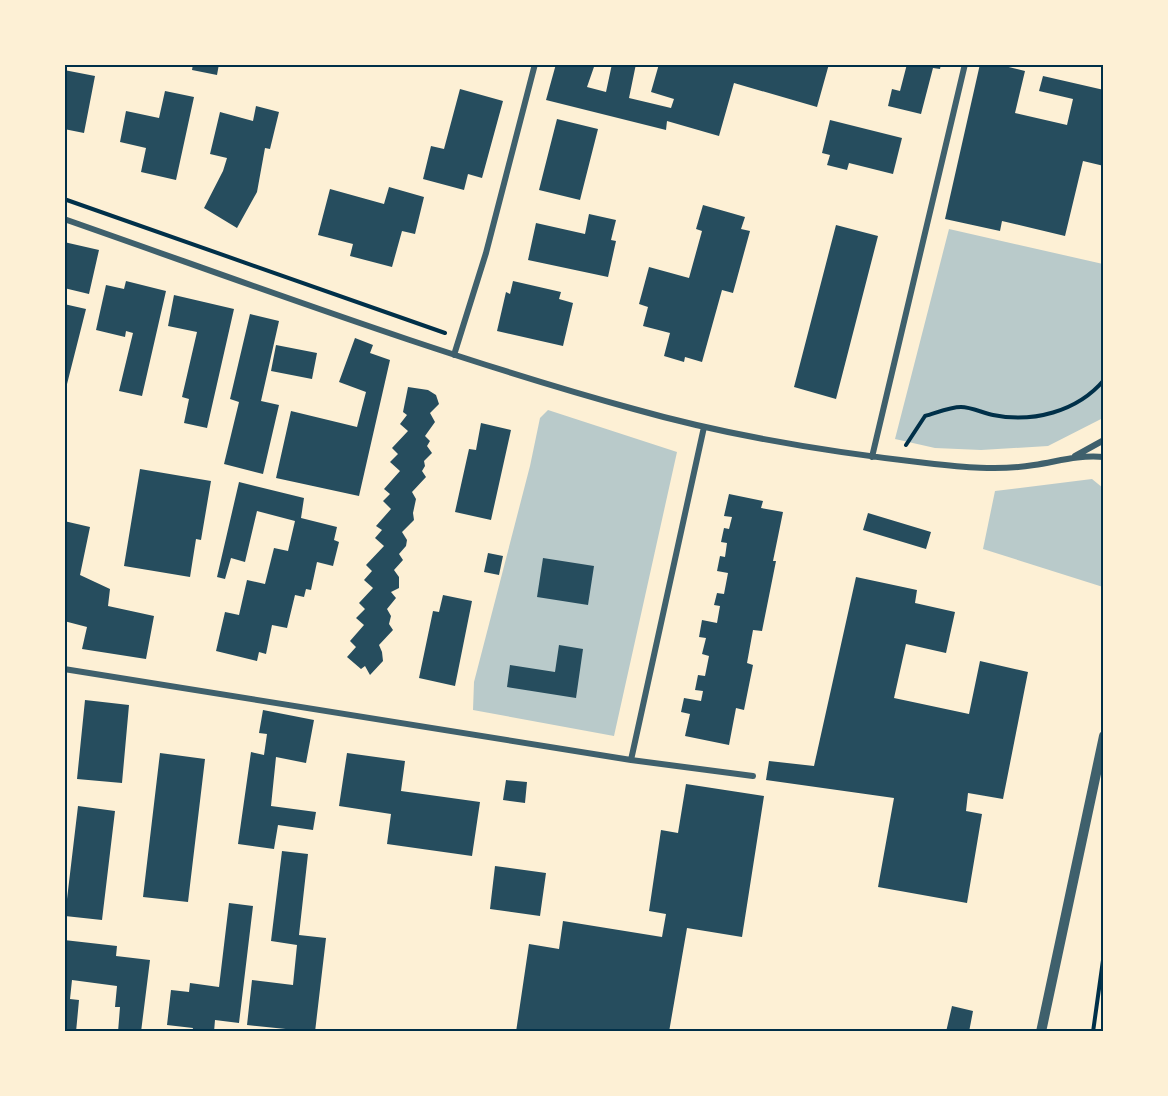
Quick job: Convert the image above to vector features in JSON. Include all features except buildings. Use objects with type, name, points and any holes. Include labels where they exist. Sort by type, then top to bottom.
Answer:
[{"type":"street","points":[[454,355],[486,254],[535,64]]},
{"type":"street","points":[[872,457],[964,64]]},
{"type":"street","points":[[64,219],[454,355],[634,410],[704,427],[872,457],[975,467],[1033,466],[1074,456],[1104,440]]},
{"type":"street","points":[[631,760],[704,427]]},
{"type":"street","points":[[1074,456],[1104,457]]},
{"type":"street","points":[[64,669],[631,760],[753,776]]},
{"type":"street","points":[[1041,1032],[1104,736]]},
{"type":"path","points":[[64,199],[431,328]]},
{"type":"path","points":[[903,449],[925,416],[961,407],[994,416],[1025,418],[1055,413],[1079,401],[1104,380]]},
{"type":"path","points":[[1093,1032],[1104,953]]},
{"type":"path","points":[[1096,1008],[1104,1009]]},
{"type":"shaded area","points":[[949,229],[1103,264],[1103,418],[1048,446],[981,450],[935,448],[895,439]]},
{"type":"shaded area","points":[[548,410],[677,452],[614,736],[473,710],[474,682],[530,466],[540,418]]},
{"type":"shaded area","points":[[1092,479],[1103,488],[1103,587],[983,549],[995,491]]}]
